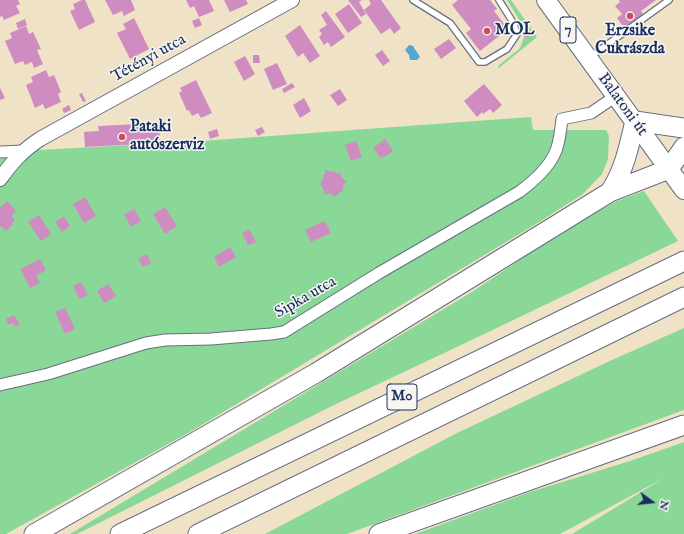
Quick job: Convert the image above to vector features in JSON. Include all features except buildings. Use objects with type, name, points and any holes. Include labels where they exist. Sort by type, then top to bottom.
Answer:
[{"type":"highway","points":[[610,192],[618,180],[625,163],[634,122],[684,128]]},
{"type":"highway","points":[[34,534],[316,373],[610,192],[669,169],[684,148]]},
{"type":"highway","name":"M0","points":[[120,534],[684,261]]},
{"type":"highway","name":"M0","points":[[198,534],[684,297]]},
{"type":"highway","points":[[379,534],[684,425]]},
{"type":"main road","name":"Balatoni út","points":[[546,0],[684,190]]},
{"type":"street","name":"Tétényi utca","points":[[0,179],[12,162],[40,138],[292,0]]},
{"type":"street","name":"Sipka utca","points":[[0,386],[48,374],[146,343],[165,340],[218,339],[284,332],[379,273],[519,192],[539,176],[554,156],[558,145],[562,119],[591,113],[616,96]]},
{"type":"street","points":[[0,152],[23,151]]},
{"type":"lane","points":[[413,0],[450,23],[479,62],[485,62],[507,48],[517,34],[514,24],[499,0]]},
{"type":"lane","points":[[588,58],[669,0]]},
{"type":"green space","points":[[507,0],[511,0],[537,37],[499,68],[498,66],[520,48],[524,37],[529,37],[528,30],[524,31],[523,26]]},
{"type":"green space","points":[[531,117],[533,130],[606,130],[609,136],[608,159],[602,174],[583,194],[536,224],[190,432],[6,534],[0,534],[0,152],[188,142]]},
{"type":"green space","points":[[644,191],[678,241],[336,404],[77,534],[70,534],[472,292],[558,234],[617,201]]},
{"type":"green space","points":[[684,328],[684,410],[347,534],[265,534],[457,433]]},
{"type":"green space","points":[[684,442],[684,534],[572,534],[664,478],[560,534],[415,534],[530,492],[630,461]]},
{"type":"water","points":[[409,45],[413,46],[420,57],[417,60],[410,60],[409,55],[405,50]]},
{"type":"place","name":"Erzsike Cukrászda","points":[[630,16]]},
{"type":"place","name":"MOL","points":[[487,31]]},
{"type":"place","name":"Pataki autószerviz","points":[[122,137]]}]
